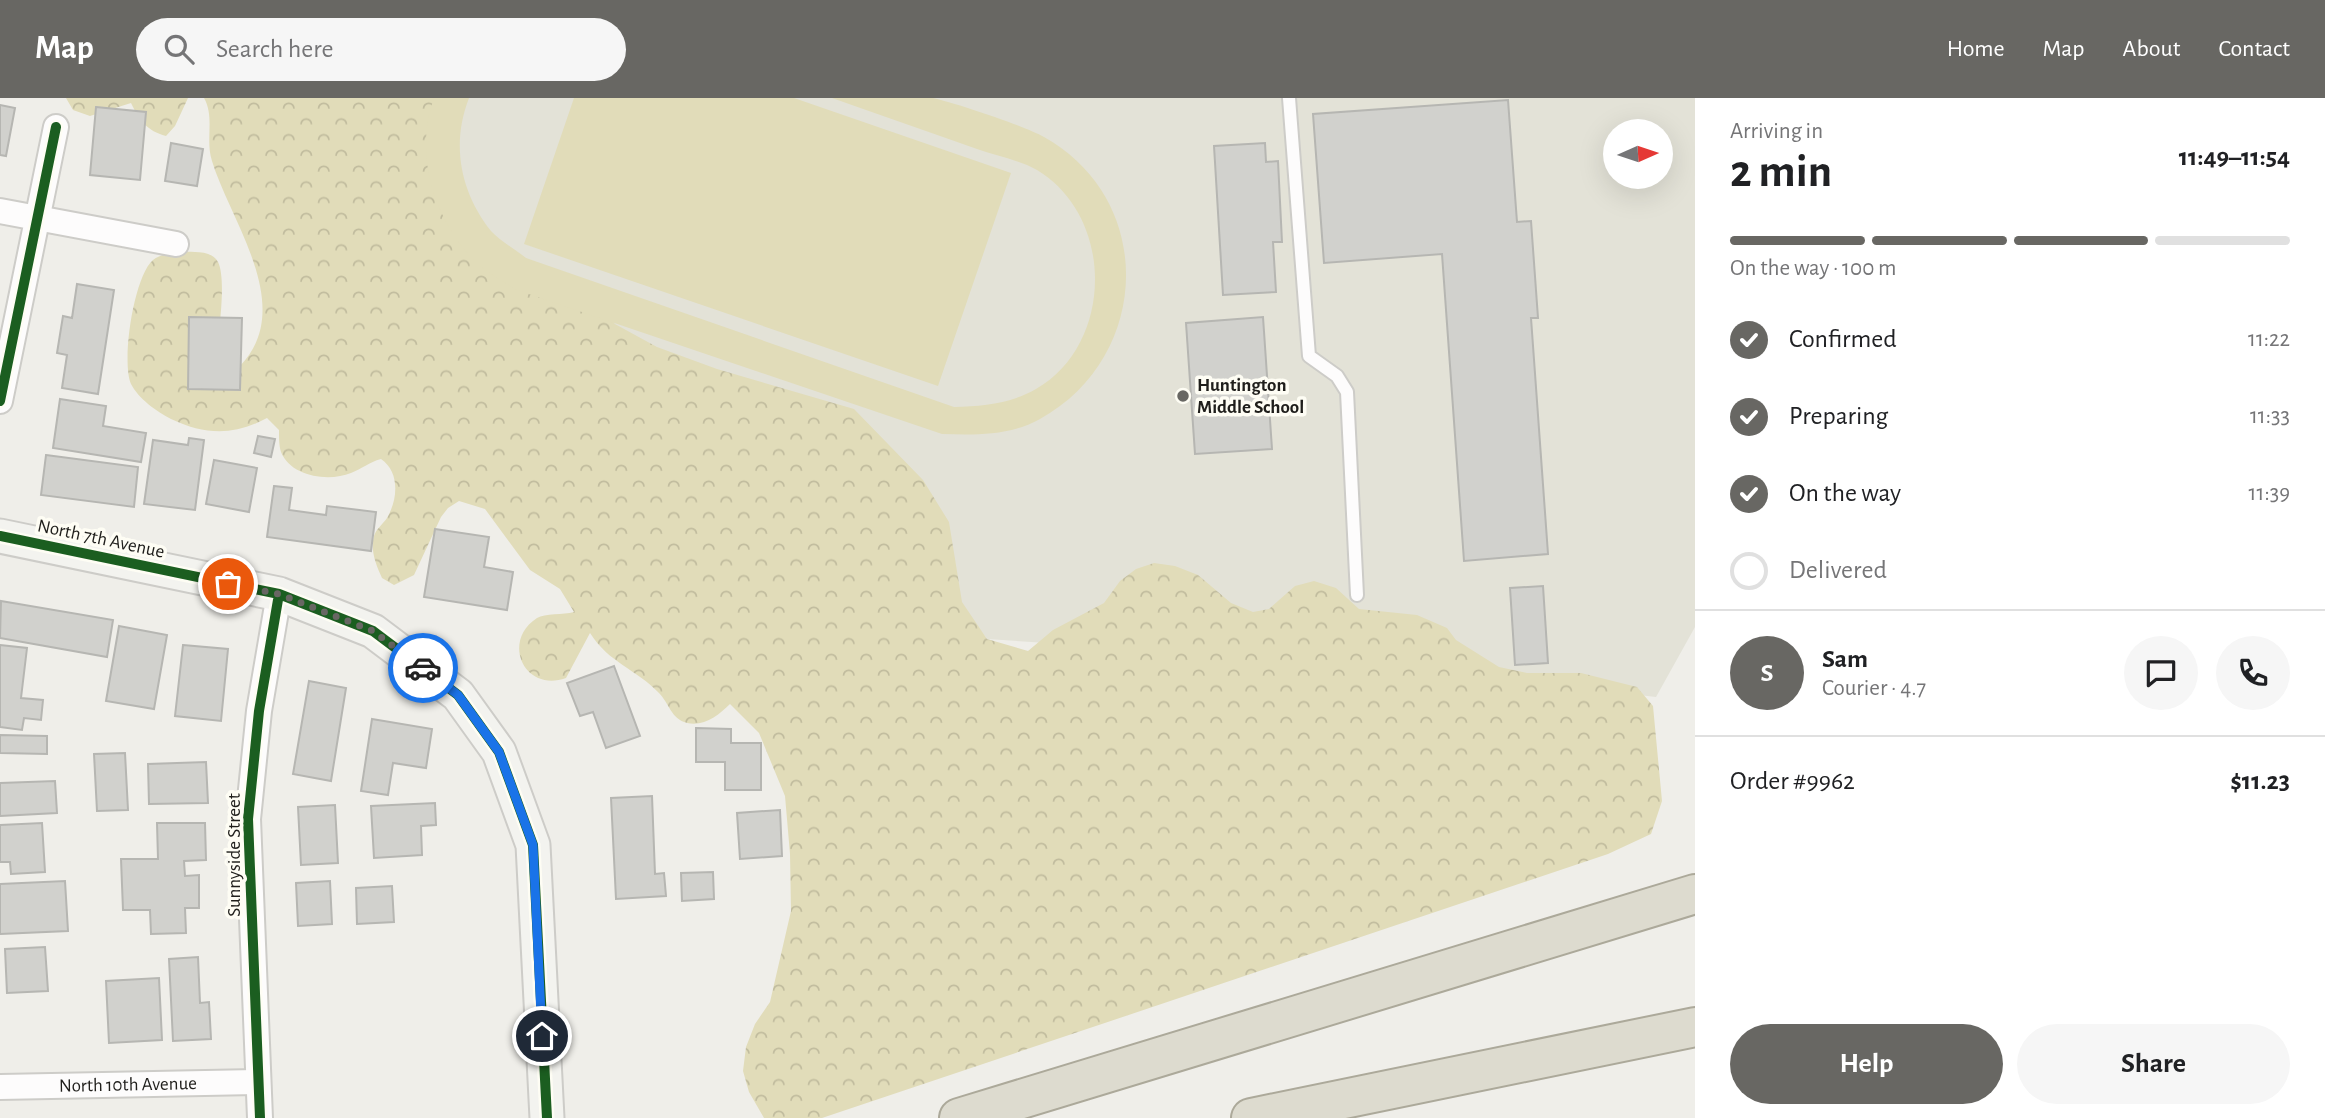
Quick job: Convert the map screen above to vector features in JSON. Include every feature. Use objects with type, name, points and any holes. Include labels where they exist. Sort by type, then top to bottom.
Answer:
[{"type":"highway","points":[[959,1118],[1695,894]]},
{"type":"highway","points":[[1251,1118],[1695,1027]]},
{"type":"street","points":[[0,401],[35,218],[56,127]]},
{"type":"street","points":[[0,211],[176,244]]},
{"type":"street","name":"North 7th Avenue","points":[[0,536],[279,594],[373,631],[458,695],[499,752],[533,845],[547,1118]]},
{"type":"street","name":"Sunnyside Street","points":[[260,1118],[248,819],[259,711],[279,594]]},
{"type":"street","name":"North 10th Avenue","points":[[0,1087],[257,1082]]},
{"type":"lane","points":[[1289,98],[1309,356],[1337,376],[1347,392],[1357,595]]},
{"type":"shaded area","name":"Huntington Middle School","points":[[376,98],[1695,98],[1695,627],[1656,697],[1378,665],[987,639],[901,523],[491,315]]},
{"type":"green space","points":[[66,98],[188,98],[175,126],[166,136],[144,124],[131,103],[90,116],[73,110]]},
{"type":"green space","points":[[204,98],[450,98],[444,151],[480,235],[581,286],[615,324],[657,347],[717,369],[854,409],[923,480],[949,522],[962,602],[987,639],[1028,651],[1053,630],[1104,603],[1120,581],[1136,569],[1154,563],[1175,566],[1198,575],[1231,603],[1253,612],[1269,609],[1295,586],[1314,581],[1336,588],[1359,609],[1417,615],[1447,628],[1456,640],[1499,667],[1527,673],[1581,673],[1637,687],[1653,706],[1662,801],[1651,834],[1608,854],[822,1118],[764,1118],[749,1092],[743,1071],[746,1047],[755,1024],[770,1002],[791,911],[785,796],[759,733],[730,704],[705,722],[693,724],[682,721],[659,693],[614,659],[590,633],[566,678],[551,681],[529,672],[519,651],[520,639],[526,628],[540,616],[574,612],[560,589],[530,570],[485,509],[459,501],[448,508],[441,517],[414,575],[394,585],[382,578],[373,552],[374,536],[391,511],[395,494],[392,471],[381,459],[342,476],[322,477],[302,472],[286,460],[280,450],[279,430],[267,418],[231,430],[196,428],[160,413],[143,399],[131,384],[128,357],[135,300],[146,269],[153,260],[162,255],[201,252],[211,255],[218,262],[222,295],[216,358],[240,366],[256,343],[262,318],[261,291],[244,237],[212,161],[209,113]]},
{"type":"green space","points":[[434,98],[469,98],[460,133],[466,184],[480,216],[491,231],[526,258],[954,407],[1016,398],[1036,389],[1062,369],[1080,342],[1091,312],[1095,280],[1092,248],[1081,218],[1063,191],[1037,170],[832,98],[933,98],[973,110],[1044,137],[1081,165],[1107,199],[1122,238],[1126,279],[1120,320],[1103,358],[1077,392],[1040,419],[1029,425],[1005,431],[942,434],[517,290],[494,276],[477,264],[459,242],[438,204],[427,162],[426,140]]},
{"type":"green space","points":[[574,98],[794,98],[1011,173],[938,386],[524,244]]},
{"type":"building","points":[[1508,100],[1517,222],[1531,221],[1538,318],[1531,318],[1548,554],[1464,561],[1442,254],[1324,263],[1313,114]]},
{"type":"building","points":[[0,105],[15,108],[6,156],[0,155]]},
{"type":"building","points":[[96,107],[146,112],[140,180],[90,175]]},
{"type":"building","points":[[171,143],[203,149],[197,186],[165,181]]},
{"type":"building","points":[[1265,143],[1266,162],[1278,161],[1282,242],[1273,242],[1276,292],[1223,295],[1214,146]]},
{"type":"building","points":[[77,284],[114,290],[98,394],[62,388],[67,355],[57,353],[63,316],[72,318]]},
{"type":"building","points":[[189,317],[242,318],[240,390],[188,389]]},
{"type":"building","points":[[1263,317],[1272,449],[1195,454],[1186,323]]},
{"type":"building","points":[[60,399],[106,406],[103,426],[146,433],[141,462],[53,448]]},
{"type":"building","points":[[258,436],[275,439],[271,457],[254,453]]},
{"type":"building","points":[[189,438],[204,440],[195,510],[144,504],[153,440],[188,445]]},
{"type":"building","points":[[46,455],[138,467],[134,507],[41,495]]},
{"type":"building","points":[[214,460],[257,468],[249,512],[206,504]]},
{"type":"building","points":[[274,486],[292,488],[289,510],[326,515],[327,506],[376,512],[371,551],[267,537]]},
{"type":"building","points":[[435,529],[489,537],[484,567],[513,572],[507,610],[424,597]]},
{"type":"building","points":[[1543,586],[1548,663],[1515,665],[1510,588]]},
{"type":"building","points":[[1,601],[113,620],[107,657],[0,638]]},
{"type":"building","points":[[119,626],[167,635],[154,709],[106,701]]},
{"type":"building","points":[[0,645],[27,648],[21,698],[43,700],[41,720],[24,718],[22,730],[0,727]]},
{"type":"building","points":[[183,645],[228,649],[221,721],[175,716]]},
{"type":"building","points":[[614,666],[640,736],[606,748],[593,712],[580,716],[567,683]]},
{"type":"building","points":[[309,681],[346,688],[331,781],[293,774]]},
{"type":"building","points":[[372,719],[432,729],[426,768],[393,763],[388,795],[361,791]]},
{"type":"building","points":[[696,728],[731,729],[731,743],[761,743],[761,790],[725,790],[725,762],[696,762]]},
{"type":"building","points":[[0,735],[47,736],[47,754],[0,753]]},
{"type":"building","points":[[125,753],[128,810],[97,811],[94,754]]},
{"type":"building","points":[[206,762],[208,803],[149,804],[148,764]]},
{"type":"building","points":[[55,781],[57,813],[0,816],[0,783]]},
{"type":"building","points":[[652,796],[655,874],[664,873],[666,896],[616,899],[611,798]]},
{"type":"building","points":[[435,803],[436,825],[421,826],[422,855],[374,858],[371,806]]},
{"type":"building","points":[[335,805],[338,863],[301,865],[298,807]]},
{"type":"building","points":[[780,810],[782,856],[740,859],[737,813]]},
{"type":"building","points":[[42,823],[45,872],[11,874],[10,862],[0,862],[0,825]]},
{"type":"building","points":[[157,823],[205,823],[206,860],[184,861],[185,876],[199,875],[199,908],[185,908],[186,933],[151,934],[150,910],[123,910],[121,859],[158,859]]},
{"type":"building","points":[[713,872],[714,899],[682,901],[681,873]]},
{"type":"building","points":[[65,881],[68,931],[0,934],[0,884]]},
{"type":"building","points":[[330,881],[332,924],[298,926],[296,883]]},
{"type":"building","points":[[392,886],[394,922],[357,924],[356,888]]},
{"type":"building","points":[[45,947],[48,991],[7,993],[5,949]]},
{"type":"building","points":[[198,957],[200,1003],[209,1002],[211,1039],[173,1041],[169,959]]},
{"type":"building","points":[[159,978],[162,1040],[109,1043],[106,981]]},
{"type":"cycle path","points":[[0,401],[56,127]]},
{"type":"cycle path","points":[[0,536],[279,594],[373,631],[458,695],[499,752],[533,845],[547,1118]]},
{"type":"cycle path","points":[[260,1118],[248,819],[259,711],[279,594]]},
{"type":"way so far","points":[[228,584],[279,594],[373,631],[423,668]]},
{"type":"place","name":"Huntington Middle School","points":[[1183,396]]},
{"type":"route","points":[[423,668],[458,695],[499,752],[533,845],[542,1036]]}]
